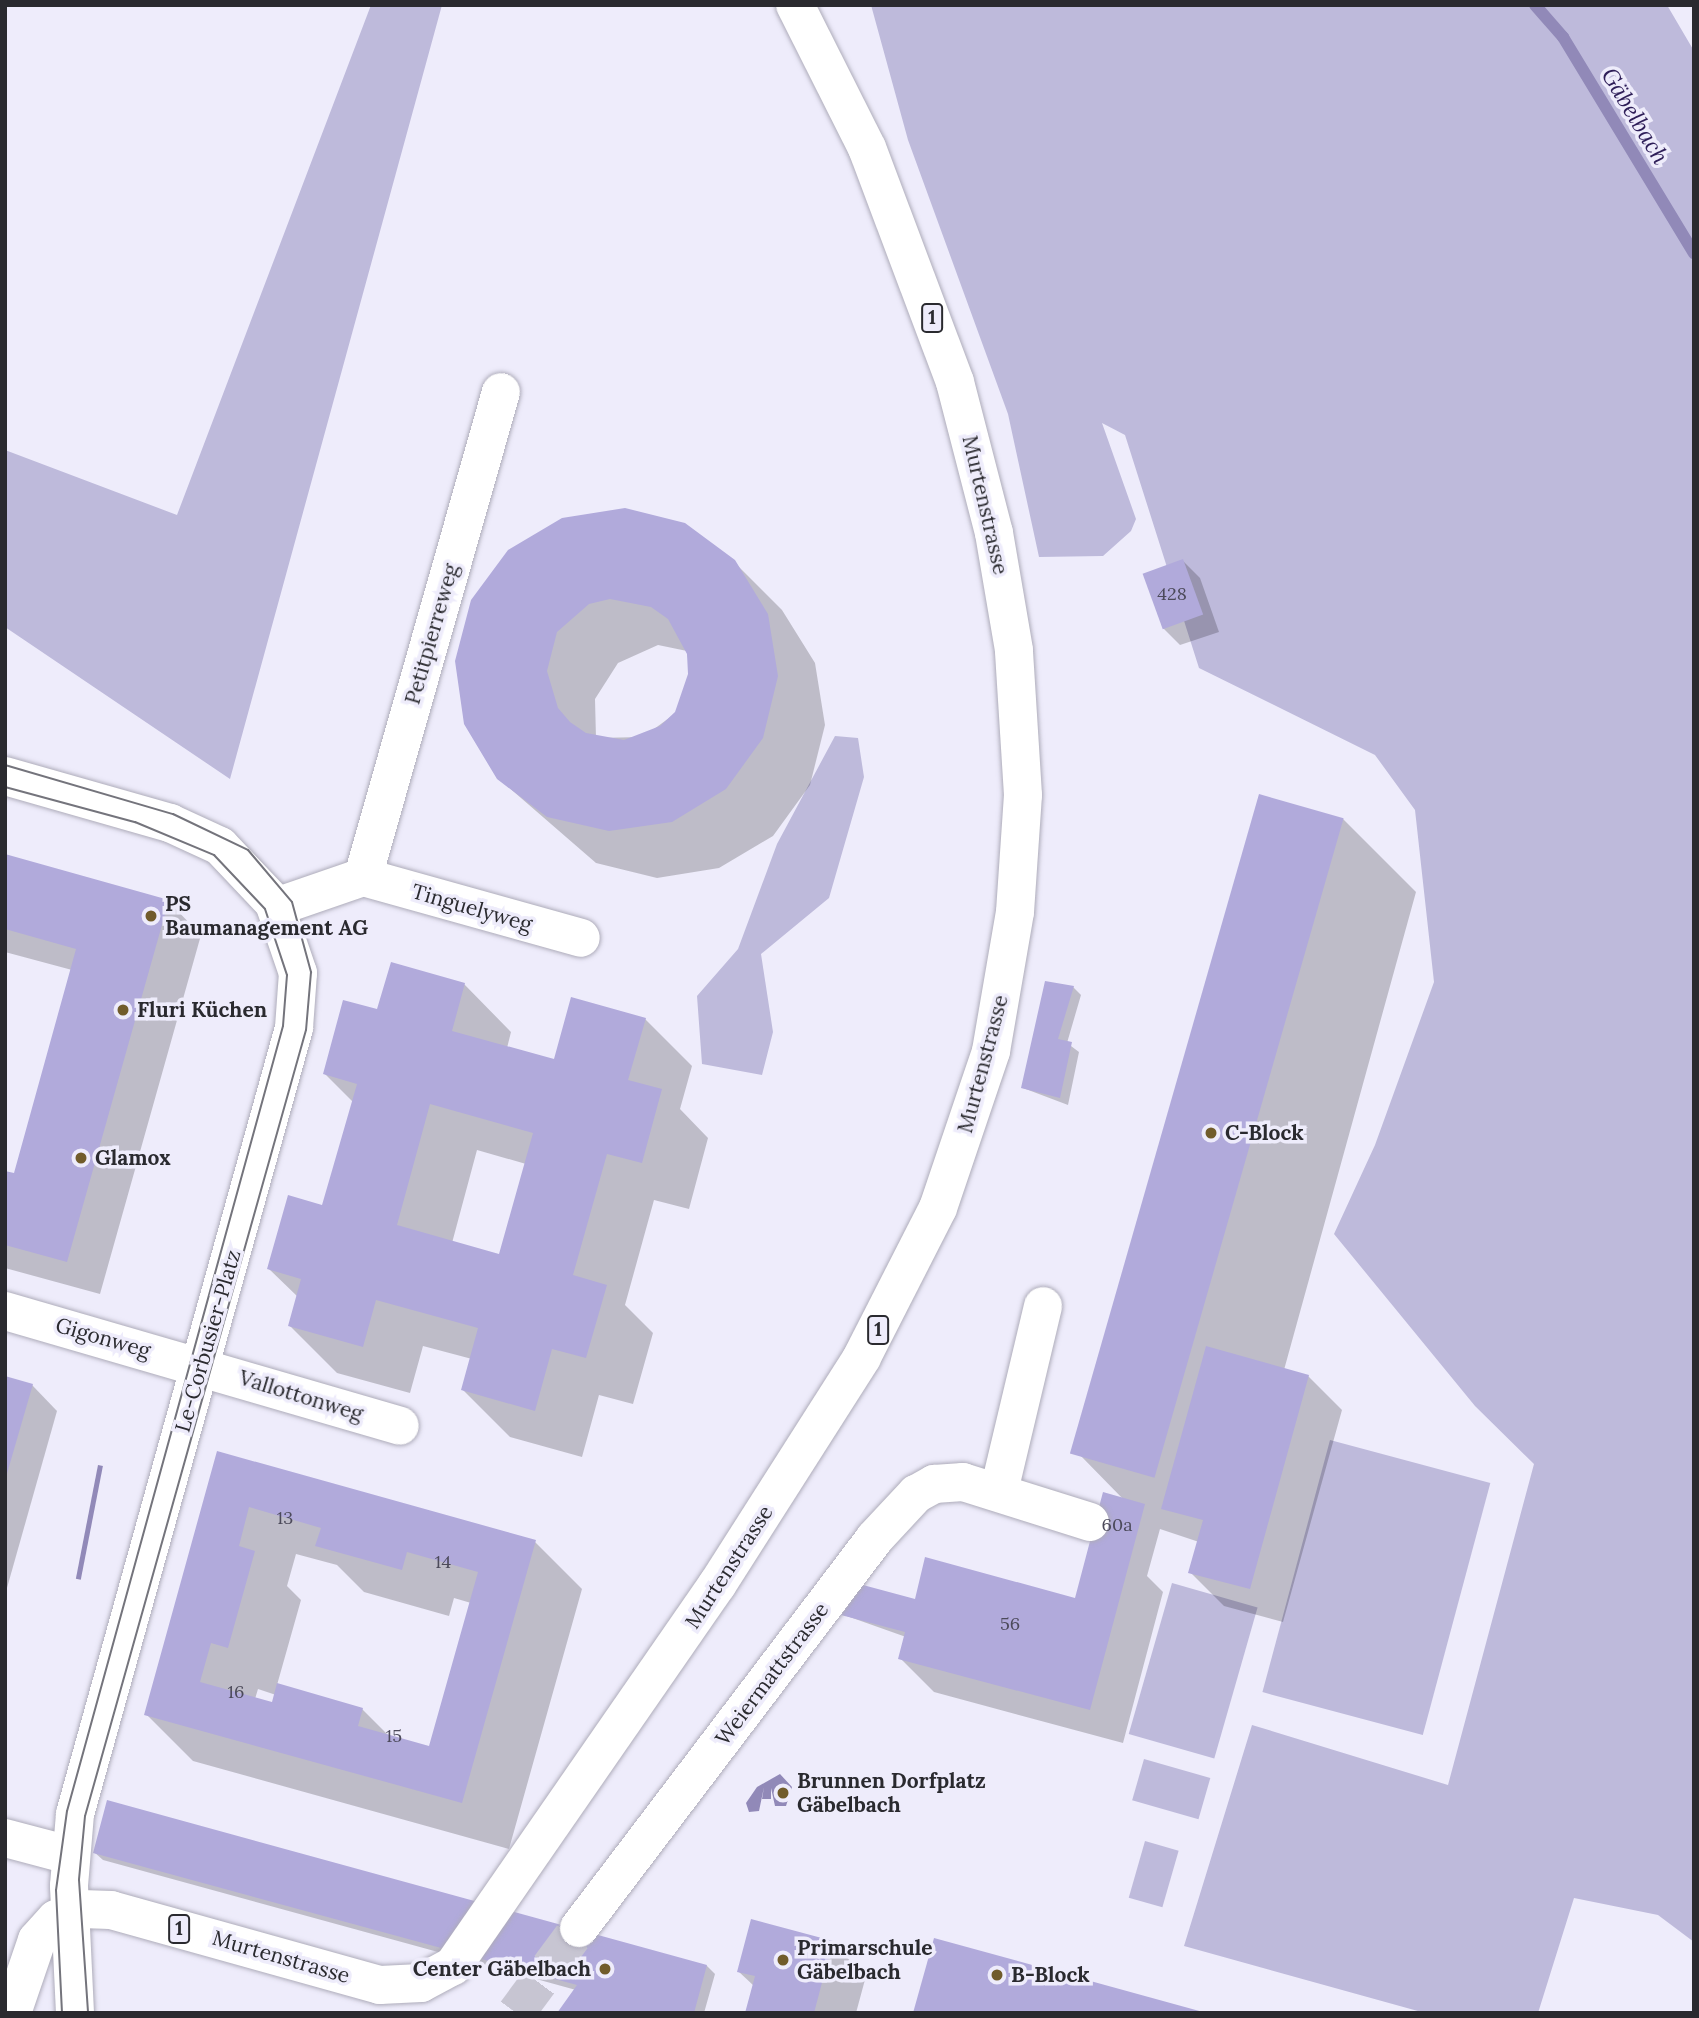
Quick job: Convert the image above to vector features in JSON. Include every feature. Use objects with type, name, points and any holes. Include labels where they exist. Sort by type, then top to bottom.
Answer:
[{"type":"main road","name":"Murtenstrasse","points":[[69,1912],[111,1910],[380,1985],[404,1999],[443,1974],[482,1928],[649,1691],[862,1357],[938,1208],[996,1025],[1015,912],[1023,795],[1016,661],[994,533],[955,382],[917,277],[850,110],[795,5]]},
{"type":"main road","name":"Petitpierreweg","points":[[363,877],[501,392]]},
{"type":"main road","name":"Le-Corbusier-Platz","points":[[5,776],[170,822],[230,853],[276,907],[298,973],[294,1028],[69,1855],[69,1912],[75,2013]]},
{"type":"main road","points":[[276,907],[363,877]]},
{"type":"main road","name":"Tinguelyweg","points":[[363,877],[581,938]]},
{"type":"main road","points":[[999,1490],[1043,1306]]},
{"type":"main road","name":"Gigonweg","points":[[5,1311],[201,1366]]},
{"type":"main road","name":"Vallottonweg","points":[[201,1366],[400,1426]]},
{"type":"main road","name":"Weiermattstrasse","points":[[579,1928],[904,1505],[934,1484],[952,1480],[999,1490],[1090,1522]]},
{"type":"main road","points":[[5,1838],[69,1855]]},
{"type":"main road","points":[[12,2013],[37,1940],[69,1912]]},
{"type":"shaded area","points":[[371,5],[442,5],[230,779],[5,627],[5,450],[177,515]]},
{"type":"shaded area","points":[[871,5],[1667,5],[1694,51],[1694,1942],[1658,1915],[1574,1898],[1538,2013],[1425,2013],[1184,1946],[1252,1725],[1448,1785],[1534,1464],[1475,1406],[1334,1234],[1375,1145],[1434,982],[1415,810],[1375,755],[1199,668],[1125,435],[1102,423],[1136,519],[1131,531],[1103,556],[1039,557],[1008,414],[908,140]]},
{"type":"shaded area","points":[[835,736],[858,738],[864,777],[829,898],[761,954],[773,1032],[762,1075],[702,1064],[697,996],[738,949],[777,844]]},
{"type":"shaded area","points":[[1330,1440],[1490,1483],[1423,1735],[1262,1692]]},
{"type":"shaded area","points":[[98,1465],[103,1466],[81,1580],[76,1579]]},
{"type":"shaded area","points":[[1172,1583],[1258,1608],[1214,1758],[1129,1734]]},
{"type":"shaded area","points":[[1144,1759],[1210,1778],[1198,1819],[1132,1800]]},
{"type":"shaded area","name":"Brunnen Dorfplatz Gäbelbach","points":[[780,1774],[792,1787],[786,1806],[775,1806],[771,1788],[771,1799],[762,1799],[764,1787],[759,1811],[749,1812],[746,1803],[757,1787]]},
{"type":"shaded area","points":[[1145,1841],[1179,1851],[1162,1907],[1129,1898]]},
{"type":"building","points":[[625,508],[685,523],[735,560],[768,614],[778,676],[763,738],[726,789],[672,822],[609,831],[547,817],[497,779],[464,724],[455,661],[471,600],[508,550],[562,518]],"holes":[[[610,599],[651,607],[668,619],[687,654],[688,674],[675,712],[660,726],[624,740],[586,733],[570,722],[558,708],[547,671],[557,632],[589,604]]]},
{"type":"building","points":[[1183,559],[1203,614],[1163,629],[1143,574]]},
{"type":"building","name":"C-Block","points":[[1259,794],[1344,818],[1155,1478],[1070,1453]]},
{"type":"building","points":[[5,854],[169,900],[67,1262],[5,1245],[5,1171],[14,1173],[76,949],[5,929]]},
{"type":"building","points":[[391,962],[465,983],[452,1031],[554,1059],[571,997],[646,1018],[628,1080],[662,1089],[642,1163],[607,1154],[573,1275],[607,1285],[586,1358],[552,1349],[535,1411],[461,1390],[478,1328],[376,1300],[363,1347],[288,1326],[301,1279],[267,1269],[288,1195],[322,1205],[357,1084],[323,1074],[343,1000],[377,1009]],"holes":[[[430,1104],[533,1133],[499,1254],[397,1225]]]},
{"type":"building","points":[[1045,981],[1074,986],[1058,1039],[1072,1042],[1060,1098],[1021,1088]]},
{"type":"building","points":[[1206,1346],[1309,1375],[1250,1589],[1188,1573],[1203,1520],[1161,1509]]},
{"type":"building","points":[[5,1376],[33,1384],[6,1477],[5,1477]]},
{"type":"building","points":[[217,1451],[536,1540],[462,1803],[144,1715]],"holes":[[[249,1507],[321,1528],[315,1546],[402,1570],[407,1552],[478,1572],[429,1746],[358,1726],[363,1708],[277,1683],[272,1702],[200,1682],[211,1643],[228,1648],[255,1551],[239,1546]]]},
{"type":"building","points":[[1103,1492],[1145,1504],[1090,1710],[898,1659],[905,1632],[841,1615],[863,1585],[915,1599],[925,1557],[1075,1598]]},
{"type":"building","points":[[107,1800],[707,1965],[694,2013],[557,2013],[577,1985],[93,1853]]},
{"type":"building","points":[[751,1919],[833,1941],[814,2013],[745,2013],[755,1976],[737,1972]]},
{"type":"building","name":"B-Block","points":[[934,1938],[1203,2012],[1203,2013],[913,2013]]},
{"type":"waterway","name":"Gäbelbach","points":[[1535,5],[1563,37],[1694,253]]},
{"type":"tunnel","points":[[516,2013],[579,1928]]},
{"type":"tram line","points":[[5,765],[173,814],[248,850],[292,902],[311,972],[306,1030],[85,1816],[79,1880],[88,2013]]},
{"type":"tram line","points":[[5,787],[135,822],[214,855],[265,909],[287,975],[283,1026],[67,1811],[56,1890],[62,2013]]},
{"type":"place","name":"PS Baumanagement AG","points":[[151,916]]},
{"type":"place","name":"Fluri Küchen","points":[[123,1010]]},
{"type":"place","name":"C-Block","points":[[1211,1133]]},
{"type":"place","name":"Glamox","points":[[81,1158]]},
{"type":"place","name":"Brunnen Dorfplatz Gäbelbach","points":[[783,1793]]},
{"type":"place","name":"Primarschule Gäbelbach","points":[[783,1960]]},
{"type":"place","name":"Center Gäbelbach","points":[[605,1969]]},
{"type":"place","name":"B-Block","points":[[997,1975]]}]
